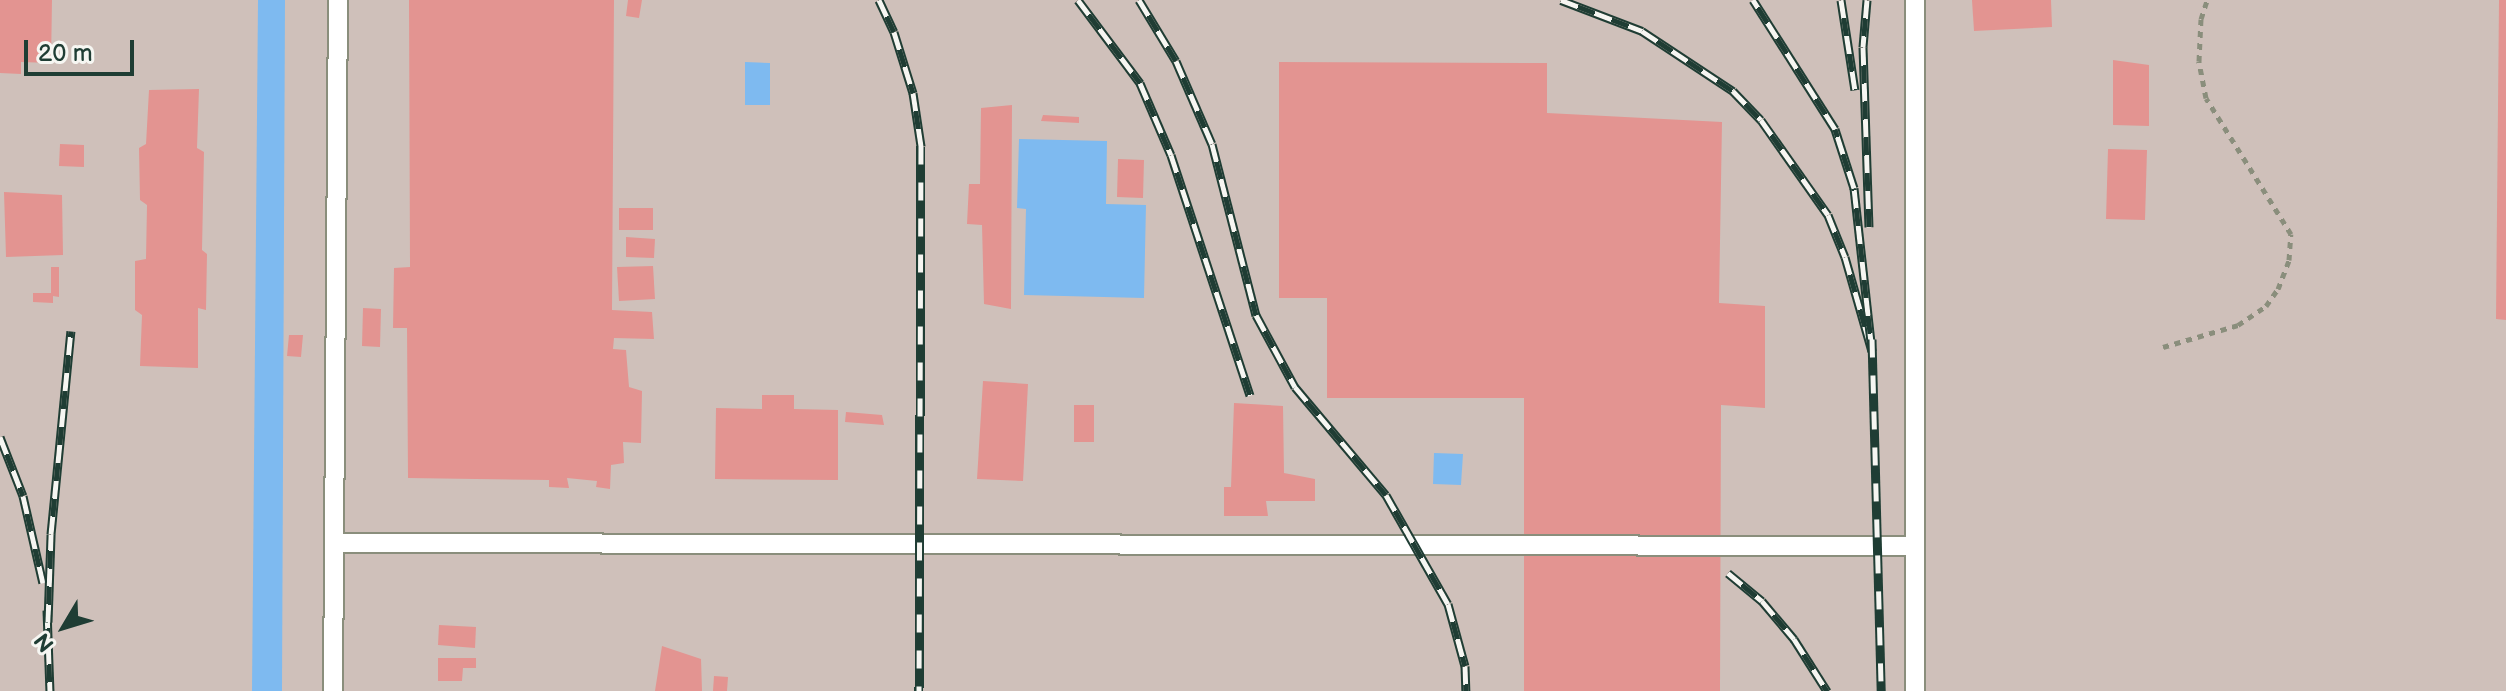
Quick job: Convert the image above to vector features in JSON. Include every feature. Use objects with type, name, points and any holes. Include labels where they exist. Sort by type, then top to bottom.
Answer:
[{"type":"lane","points":[[333,691],[338,0]]},
{"type":"lane","points":[[1915,0],[1915,691]]},
{"type":"lane","points":[[335,543],[1914,546]]},
{"type":"path","points":[[2163,347],[2238,325],[2266,306],[2278,289],[2289,260],[2291,234],[2206,98],[2199,61],[2201,19],[2207,0]]},
{"type":"shaded area","points":[[0,0],[2506,0],[2506,691],[0,691]]},
{"type":"water","points":[[258,0],[285,0],[282,691],[252,691]]},
{"type":"water","points":[[745,62],[770,63],[770,105],[745,105]]},
{"type":"water","points":[[1019,139],[1107,141],[1106,204],[1146,205],[1144,298],[1024,295],[1026,209],[1017,208]]},
{"type":"water","points":[[1434,453],[1463,454],[1461,485],[1433,484]]},
{"type":"building","points":[[0,0],[52,0],[51,63],[21,62],[21,74],[0,73]]},
{"type":"building","points":[[409,0],[614,0],[612,310],[652,312],[654,339],[614,338],[613,349],[626,350],[629,387],[642,391],[641,443],[623,442],[624,463],[611,465],[610,489],[596,487],[597,481],[567,478],[569,488],[549,487],[549,480],[408,478],[407,328],[393,328],[394,268],[410,267]]},
{"type":"building","points":[[628,0],[642,0],[639,18],[626,16]]},
{"type":"building","points":[[1972,0],[2051,0],[2052,27],[1974,31]]},
{"type":"building","points":[[2499,0],[2506,0],[2506,320],[2496,319]]},
{"type":"building","points":[[2113,60],[2149,65],[2149,126],[2113,125]]},
{"type":"building","points":[[1279,62],[1547,63],[1547,113],[1722,122],[1719,303],[1765,306],[1765,408],[1721,405],[1720,691],[1524,691],[1524,398],[1327,398],[1327,298],[1279,298]]},
{"type":"building","points":[[199,89],[197,148],[204,152],[202,250],[207,254],[206,310],[198,308],[198,368],[140,366],[142,315],[135,310],[135,261],[146,259],[147,205],[140,200],[139,148],[146,144],[149,90]]},
{"type":"building","points":[[1012,105],[1011,309],[984,304],[982,225],[967,224],[969,184],[980,184],[981,108]]},
{"type":"building","points":[[1043,115],[1079,117],[1079,123],[1041,121]]},
{"type":"building","points":[[60,144],[84,145],[84,167],[59,166]]},
{"type":"building","points":[[2108,149],[2147,150],[2145,220],[2106,219]]},
{"type":"building","points":[[1118,159],[1144,160],[1143,198],[1117,197]]},
{"type":"building","points":[[4,192],[62,195],[63,255],[6,257]]},
{"type":"building","points":[[619,208],[653,208],[653,230],[619,230]]},
{"type":"building","points":[[626,237],[655,239],[654,258],[626,257]]},
{"type":"building","points":[[653,266],[655,299],[619,301],[617,267]]},
{"type":"building","points":[[51,267],[59,267],[59,297],[53,296],[53,303],[33,302],[33,293],[51,293]]},
{"type":"building","points":[[363,308],[381,309],[380,347],[362,346]]},
{"type":"building","points":[[289,335],[303,335],[301,357],[287,356]]},
{"type":"building","points":[[983,381],[1028,384],[1023,481],[977,479]]},
{"type":"building","points":[[762,395],[794,395],[794,409],[838,410],[838,480],[715,479],[716,408],[762,409]]},
{"type":"building","points":[[1234,403],[1283,406],[1284,473],[1315,479],[1315,501],[1266,501],[1268,516],[1224,516],[1224,487],[1231,487]]},
{"type":"building","points":[[1074,405],[1094,405],[1094,442],[1074,442]]},
{"type":"building","points":[[846,412],[882,415],[884,425],[845,422]]},
{"type":"building","points":[[439,625],[476,627],[475,648],[438,645]]},
{"type":"building","points":[[662,646],[701,659],[702,691],[655,691]]},
{"type":"building","points":[[438,658],[476,658],[476,668],[463,668],[462,681],[438,681]]},
{"type":"building","points":[[714,676],[728,677],[727,691],[713,691]]},
{"type":"railway","points":[[879,0],[894,32],[913,93],[921,146],[919,691]]},
{"type":"railway","points":[[1078,0],[1140,83],[1171,155],[1250,395]]},
{"type":"railway","points":[[1139,0],[1176,61],[1212,144],[1256,315],[1295,387],[1386,495],[1448,604],[1465,666],[1466,691]]},
{"type":"railway","points":[[1561,0],[1642,31],[1733,91],[1761,120],[1828,215],[1845,257],[1872,351],[1854,188],[1835,129],[1753,0]]},
{"type":"railway","points":[[1841,0],[1855,90]]},
{"type":"railway","points":[[1867,0],[1863,47],[1869,227]]},
{"type":"railway","points":[[48,622],[51,534],[71,331]]},
{"type":"railway","points":[[1872,339],[1881,691]]},
{"type":"railway","points":[[0,437],[23,496],[43,583]]},
{"type":"railway","points":[[1728,573],[1762,601],[1794,639],[1827,691]]},
{"type":"railway","points":[[47,610],[50,691]]}]
